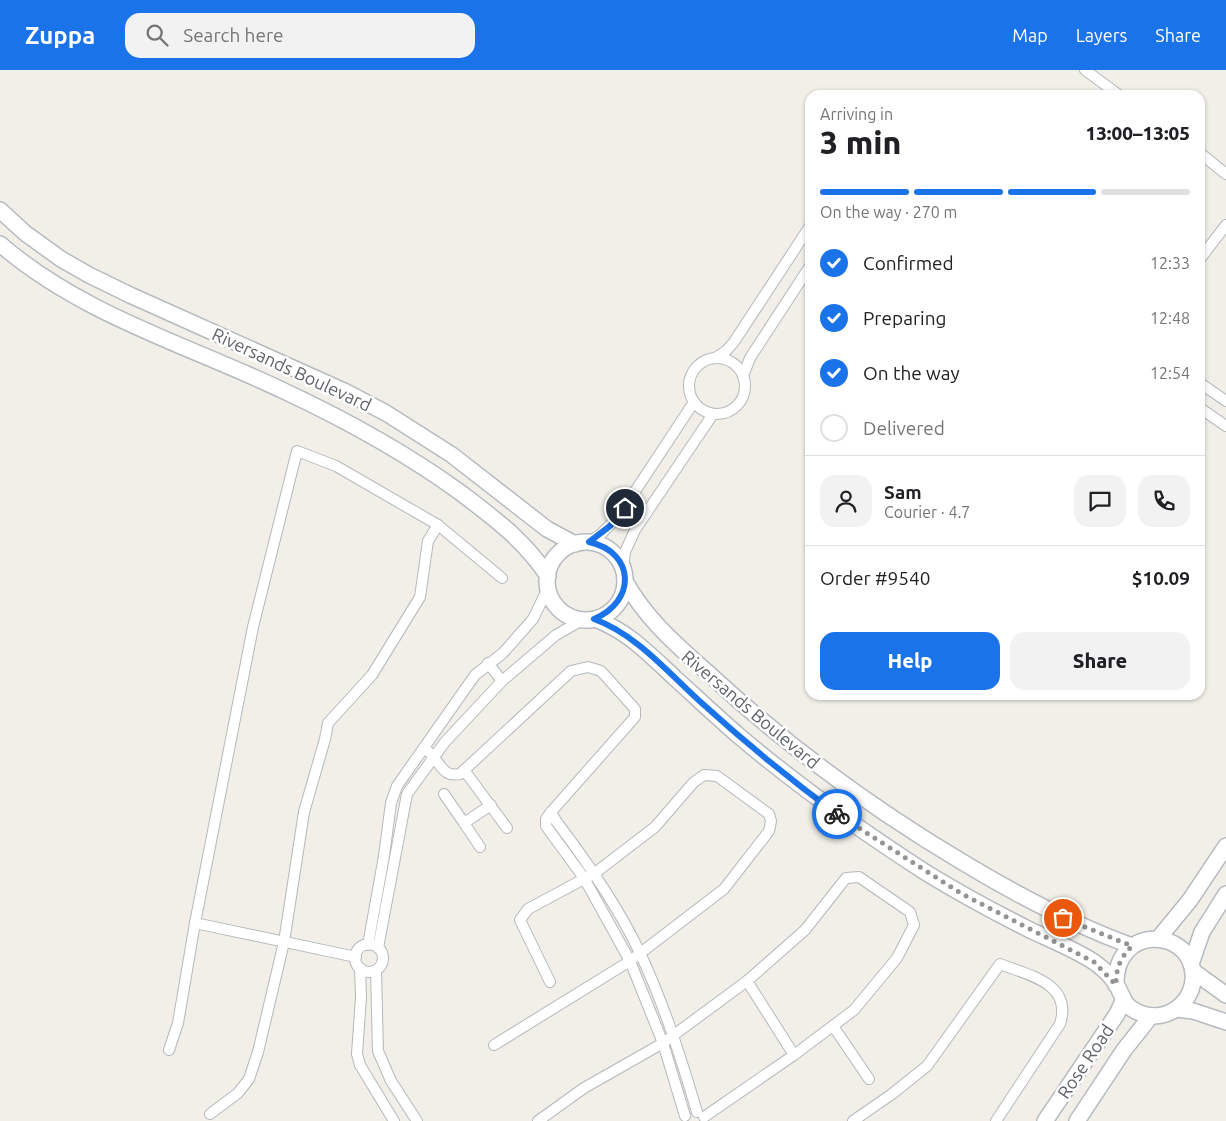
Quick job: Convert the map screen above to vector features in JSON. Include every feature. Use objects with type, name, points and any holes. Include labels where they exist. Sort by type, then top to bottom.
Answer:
[{"type":"street","points":[[1085,70],[1112,90]]},
{"type":"street","points":[[1205,158],[1226,174]]},
{"type":"street","name":"Riversands Boulevard","points":[[0,210],[25,233],[61,259],[89,275],[335,387],[386,413],[452,455],[547,529],[582,543]]},
{"type":"street","points":[[1205,253],[1226,225]]},
{"type":"street","points":[[715,358],[724,359],[738,368],[743,376],[745,386],[743,395],[738,403],[731,410],[722,414],[704,411],[694,402],[689,388],[693,371],[707,360],[715,358],[726,351],[734,342],[805,234]]},
{"type":"street","name":"Riversands Boulevard","points":[[0,244],[33,271],[92,306],[284,391],[400,452],[445,481],[522,542],[548,582]]},
{"type":"street","points":[[743,376],[750,358],[805,274]]},
{"type":"street","points":[[1205,386],[1226,401]]},
{"type":"street","points":[[373,946],[391,803],[397,786],[475,675],[503,653],[533,620],[548,582],[551,565],[556,556],[565,548],[582,543],[605,530],[618,516],[694,402]]},
{"type":"street","points":[[1205,411],[1226,426]]},
{"type":"street","points":[[373,946],[407,794],[445,742],[502,681],[556,635],[588,619],[606,614],[616,605],[623,594],[625,552],[635,530],[713,414]]},
{"type":"street","points":[[169,1050],[178,1023],[195,923],[253,627],[297,451],[336,466],[438,525],[502,578]]},
{"type":"street","points":[[210,1114],[238,1093],[249,1079],[258,1052],[284,942],[304,812],[328,723],[372,674],[420,597],[428,541],[438,525]]},
{"type":"street","points":[[582,543],[600,544],[610,550],[618,558],[624,574]]},
{"type":"street","name":"Riversands Boulevard","points":[[624,574],[642,610],[665,634],[775,732],[850,789],[919,837],[1020,897],[1090,930],[1132,946]]},
{"type":"street","points":[[548,582],[552,600],[560,610],[570,616],[588,619]]},
{"type":"street","name":"Riversands Boulevard","points":[[588,619],[611,625],[635,642],[740,737],[803,789],[846,821],[962,894],[1094,962],[1116,985]]},
{"type":"street","points":[[488,663],[502,681]]},
{"type":"street","points":[[424,748],[434,757],[446,774],[453,776],[460,774],[571,671],[588,666],[601,671],[635,709],[635,717],[546,819],[546,826],[584,878],[630,961],[663,1043],[684,1119],[692,1112],[702,1117]]},
{"type":"street","points":[[464,770],[507,828]]},
{"type":"street","points":[[494,1045],[630,961],[724,889],[769,832],[771,821],[769,814],[717,776],[704,775],[693,783],[655,827],[595,873],[528,909],[520,920],[550,982]]},
{"type":"street","points":[[444,794],[480,847]]},
{"type":"street","points":[[464,823],[491,805]]},
{"type":"street","points":[[552,812],[556,821],[595,873],[640,953],[674,1035],[702,1117]]},
{"type":"street","points":[[1158,939],[1190,900],[1226,846]]},
{"type":"street","points":[[538,1121],[584,1088],[663,1043],[747,981],[805,930],[846,878],[859,877],[910,912],[914,925],[897,958],[854,1010],[794,1055],[702,1117]]},
{"type":"street","points":[[1192,968],[1202,932],[1226,894]]},
{"type":"street","points":[[195,923],[356,957]]},
{"type":"street","points":[[1158,939],[1169,941],[1186,954],[1192,968],[1193,982],[1185,1002],[1176,1009],[1160,1016],[1151,1016],[1140,1014],[1123,1000],[1116,985],[1116,974],[1118,963],[1132,946],[1144,940],[1158,939]]},
{"type":"street","points":[[373,946],[381,952],[383,960],[376,970],[368,972],[357,965],[356,957],[359,949],[373,946]]},
{"type":"street","points":[[856,1120],[927,1066],[1000,964],[1046,982],[1055,989],[1063,1008],[1060,1024],[996,1121]]},
{"type":"street","points":[[360,968],[361,997],[357,1054],[360,1065],[394,1121]]},
{"type":"street","points":[[1192,968],[1226,995]]},
{"type":"street","points":[[376,970],[378,1051],[391,1080],[416,1121]]},
{"type":"street","points":[[747,981],[794,1055]]},
{"type":"street","name":"Rose Road","points":[[1045,1121],[1117,1014],[1123,1000]]},
{"type":"street","points":[[1176,1009],[1193,1011],[1226,1022]]},
{"type":"street","name":"Rose Road","points":[[1077,1121],[1124,1050],[1151,1016]]},
{"type":"street","points":[[833,1026],[870,1079]]},
{"type":"way so far","points":[[837,814],[962,894],[1094,962],[1107,973],[1116,985],[1118,963],[1132,946],[1108,938],[1063,918]]},
{"type":"route","points":[[625,508],[610,526],[589,542],[600,544],[618,558],[623,568],[625,581],[623,594],[616,605],[606,614],[594,619],[611,625],[635,642],[740,737],[803,789],[837,814]]}]
